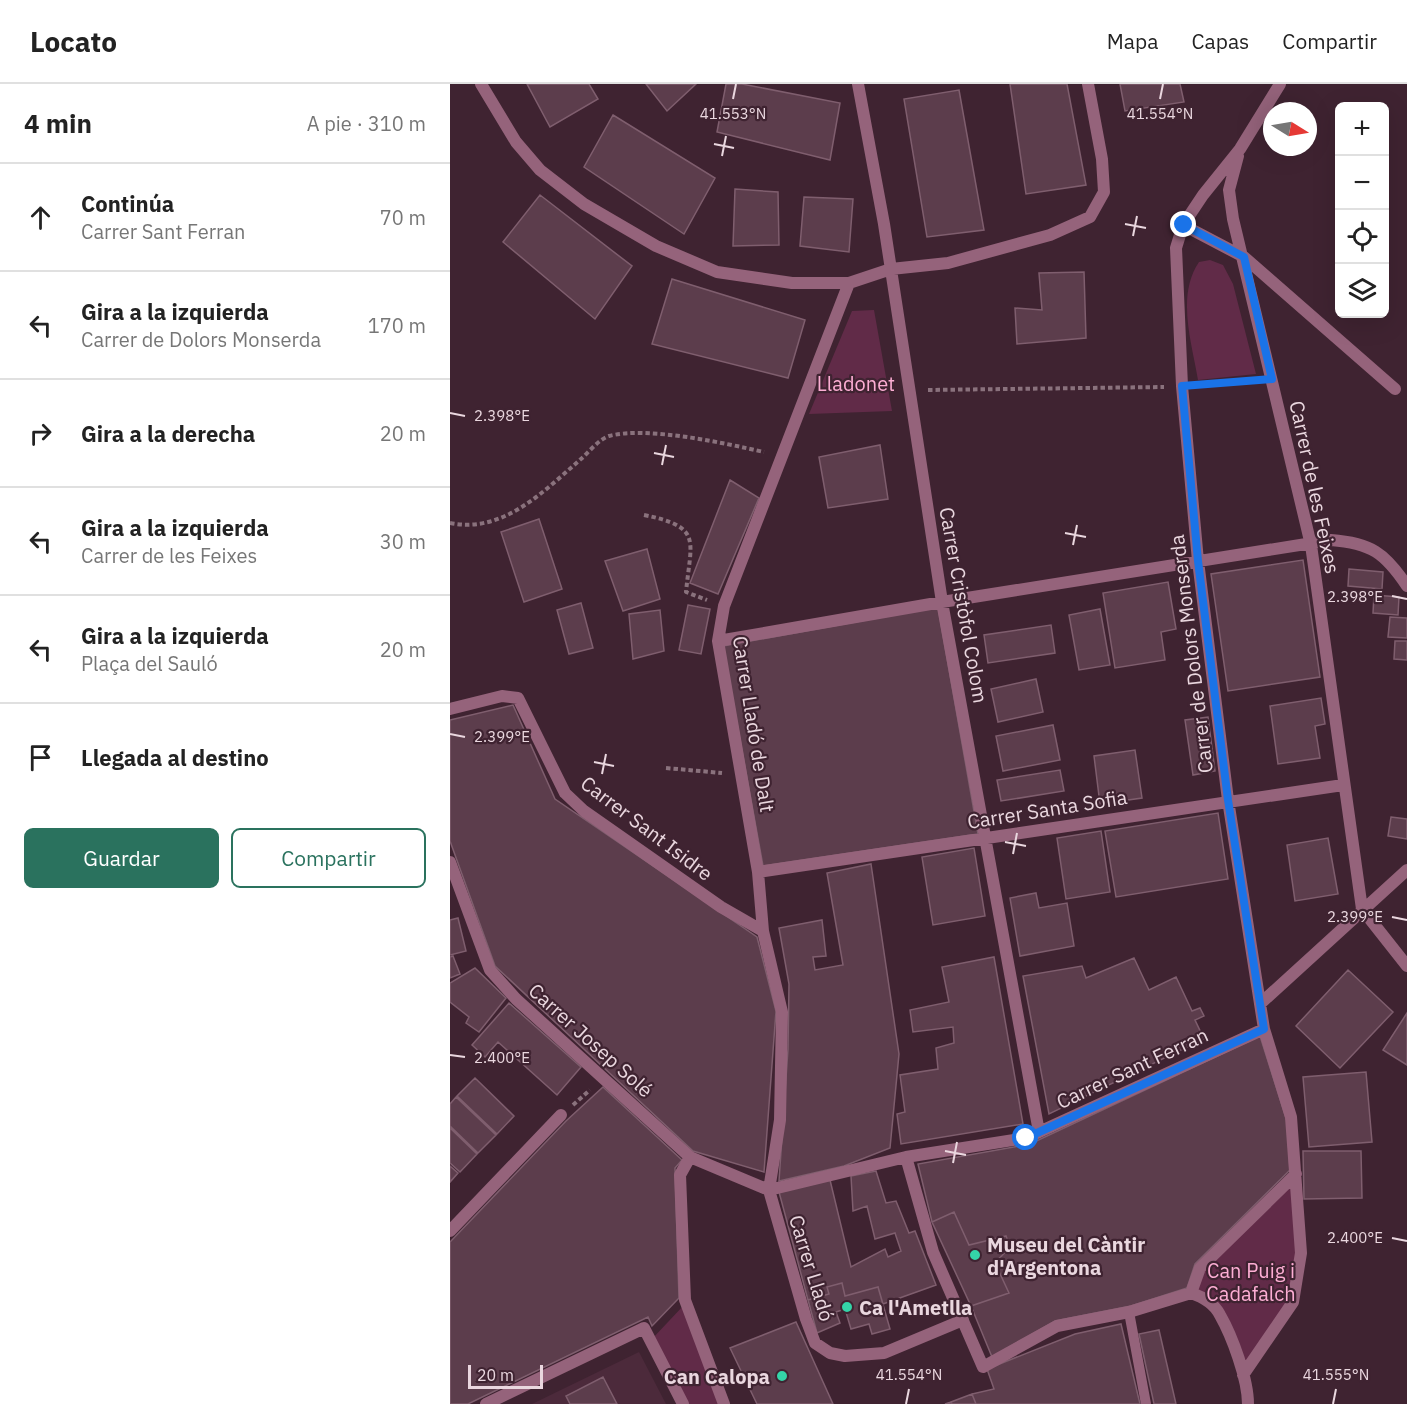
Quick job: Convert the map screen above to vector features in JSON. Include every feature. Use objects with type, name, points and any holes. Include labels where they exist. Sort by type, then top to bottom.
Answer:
[{"type":"street","points":[[481,84],[516,142],[540,170],[584,204],[656,246],[717,272],[792,283],[849,283],[891,269],[948,263],[1050,235],[1090,217],[1104,192],[1102,159],[1088,84]]},
{"type":"street","name":"Carrer Cristòfol Colom","points":[[858,84],[891,269],[942,602],[1039,1132]]},
{"type":"street","points":[[1240,149],[1280,84]]},
{"type":"street","name":"Carrer de Dolors Monserda","points":[[1240,149],[1203,195],[1184,225],[1175,258],[1182,386],[1198,561],[1228,800],[1264,1029],[1291,1117],[1301,1253],[1293,1302],[1243,1375]]},
{"type":"street","name":"Carrer de les Feixes","points":[[1240,149],[1229,190],[1311,545],[1362,909]]},
{"type":"street","points":[[1184,225],[1244,257],[1395,389]]},
{"type":"street","name":"Carrer Lladó de Dalt","points":[[769,1190],[780,1120],[782,1012],[763,931],[758,872],[718,641],[723,606],[849,283]]},
{"type":"street","points":[[718,641],[942,602],[1331,540],[1373,548],[1393,564],[1407,586]]},
{"type":"street","name":"Carrer Sant Isidre","points":[[450,709],[502,696],[518,698],[565,793],[578,805],[721,907],[763,931]]},
{"type":"street","name":"Carrer Santa Sofia","points":[[758,872],[1228,800],[1343,785]]},
{"type":"street","name":"Carrer Josep Solé","points":[[450,862],[490,970],[516,999],[690,1157],[769,1190]]},
{"type":"street","points":[[1261,1003],[1407,870]]},
{"type":"street","points":[[1362,909],[1407,966]]},
{"type":"street","name":"Carrer Sant Ferran","points":[[769,1190],[906,1157],[1026,1138],[1264,1029]]},
{"type":"street","points":[[450,1231],[561,1115]]},
{"type":"street","points":[[690,1157],[680,1175],[685,1300],[724,1404]]},
{"type":"street","points":[[906,1157],[933,1252],[983,1366],[1057,1326],[1129,1312],[1191,1293],[1205,1298],[1220,1314],[1243,1375],[1248,1404]]},
{"type":"street","points":[[1191,1293],[1200,1268],[1296,1174]]},
{"type":"street","name":"Carrer Lladó","points":[[769,1190],[815,1343],[830,1353],[864,1356],[884,1353],[963,1320]]},
{"type":"street","points":[[486,1404],[644,1328],[683,1404]]},
{"type":"lane","points":[[1129,1312],[1146,1404]]},
{"type":"path","points":[[909,390],[1099,390],[1272,379]]},
{"type":"path","points":[[450,523],[462,526],[488,523],[526,504],[607,437],[637,432],[782,455]]},
{"type":"path","points":[[644,514],[672,520],[686,530],[691,545],[686,592]]},
{"type":"path","points":[[666,768],[741,775]]},
{"type":"path","points":[[561,1115],[604,1077]]},
{"type":"shaded area","points":[[639,1352],[666,1404],[532,1404]]},
{"type":"green space","points":[[1210,260],[1223,265],[1233,284],[1256,374],[1198,380],[1188,320],[1188,290],[1199,262]]},
{"type":"green space","name":"Lladonet","points":[[874,310],[892,411],[809,414],[852,311]]},
{"type":"green space","name":"Can Puig i Cadafalch","points":[[1293,1182],[1298,1255],[1288,1302],[1244,1367],[1233,1332],[1223,1312],[1216,1303],[1196,1290],[1203,1269]]},
{"type":"green space","points":[[684,1305],[721,1404],[685,1404],[652,1339]]},
{"type":"building","points":[[527,84],[589,84],[598,99],[550,127]]},
{"type":"building","points":[[646,84],[696,84],[667,111]]},
{"type":"building","points":[[726,84],[742,84],[840,103],[830,160],[717,132]]},
{"type":"building","points":[[1010,84],[1067,84],[1086,185],[1026,194]]},
{"type":"building","points":[[1120,84],[1180,84],[1184,102],[1125,111]]},
{"type":"building","points":[[959,90],[984,230],[927,237],[904,99]]},
{"type":"building","points":[[613,115],[715,178],[684,234],[584,167]]},
{"type":"building","points":[[735,189],[778,192],[779,245],[733,246]]},
{"type":"building","points":[[540,195],[632,266],[595,319],[503,242]]},
{"type":"building","points":[[804,197],[853,199],[849,252],[800,246]]},
{"type":"building","points":[[1084,272],[1086,338],[1017,344],[1015,308],[1042,310],[1039,273]]},
{"type":"building","points":[[672,279],[805,320],[788,378],[652,344]]},
{"type":"building","points":[[880,445],[888,499],[828,508],[819,457]]},
{"type":"building","points":[[730,480],[759,498],[718,594],[690,583]]},
{"type":"building","points":[[539,519],[562,589],[524,602],[501,532]]},
{"type":"building","points":[[647,549],[660,599],[623,611],[605,561]]},
{"type":"building","points":[[1303,560],[1320,677],[1228,691],[1211,574]]},
{"type":"building","points":[[1349,569],[1383,572],[1382,589],[1348,586]]},
{"type":"building","points":[[1168,582],[1176,629],[1161,632],[1165,660],[1115,668],[1103,593]]},
{"type":"building","points":[[1374,595],[1399,597],[1398,615],[1373,613]]},
{"type":"building","points":[[581,603],[593,648],[569,654],[557,610]]},
{"type":"building","points":[[688,605],[710,609],[701,654],[679,650]]},
{"type":"building","points":[[938,607],[978,834],[763,866],[723,646]]},
{"type":"building","points":[[1100,609],[1110,665],[1079,670],[1069,615]]},
{"type":"building","points":[[660,610],[664,651],[633,659],[629,614]]},
{"type":"building","points":[[1390,617],[1407,618],[1407,638],[1388,637]]},
{"type":"building","points":[[1051,625],[1055,653],[988,663],[984,635]]},
{"type":"building","points":[[1395,641],[1407,641],[1407,660],[1394,659]]},
{"type":"building","points":[[1036,679],[1043,712],[998,722],[991,689]]},
{"type":"building","points":[[1321,698],[1325,724],[1315,726],[1320,758],[1278,764],[1270,706]]},
{"type":"building","points":[[513,705],[555,799],[757,937],[776,1011],[764,1172],[693,1151],[495,966],[450,841],[450,720]]},
{"type":"building","points":[[1208,717],[1215,771],[1193,775],[1185,720]]},
{"type":"building","points":[[1053,725],[1060,760],[1003,771],[996,736]]},
{"type":"building","points":[[1135,750],[1142,798],[1100,804],[1094,756]]},
{"type":"building","points":[[1060,770],[1064,791],[1001,801],[997,780]]},
{"type":"building","points":[[1218,813],[1228,879],[1116,897],[1105,831]]},
{"type":"building","points":[[1391,817],[1407,819],[1407,839],[1388,836]]},
{"type":"building","points":[[1101,831],[1110,892],[1066,899],[1057,838]]},
{"type":"building","points":[[1328,838],[1338,894],[1295,901],[1287,845]]},
{"type":"building","points":[[974,848],[985,916],[933,925],[922,857]]},
{"type":"building","points":[[871,864],[899,1054],[890,1148],[844,1166],[779,1181],[788,1049],[789,984],[779,928],[822,920],[826,956],[813,957],[815,970],[843,965],[827,873]]},
{"type":"building","points":[[1036,893],[1039,908],[1067,903],[1074,946],[1020,956],[1010,898]]},
{"type":"building","points":[[458,918],[466,951],[450,955],[450,920]]},
{"type":"building","points":[[453,956],[460,974],[450,978],[450,957]]},
{"type":"building","points":[[994,957],[1023,1124],[901,1144],[897,1114],[905,1112],[900,1075],[938,1069],[936,1048],[954,1043],[953,1027],[913,1032],[910,1010],[949,1002],[942,967]]},
{"type":"building","points":[[1134,958],[1149,990],[1176,977],[1192,1011],[1200,1008],[1204,1016],[1195,1020],[1204,1039],[1049,1114],[1023,976],[1082,966],[1086,978]]},
{"type":"building","points":[[475,968],[506,998],[479,1032],[466,1023],[469,1017],[450,1002],[450,983]]},
{"type":"building","points":[[1348,970],[1393,1012],[1340,1068],[1296,1026]]},
{"type":"building","points":[[509,1003],[581,1067],[557,1095],[498,1042],[485,1057],[472,1045]]},
{"type":"building","points":[[1407,1013],[1407,1065],[1383,1050]]},
{"type":"building","points":[[1260,1036],[1287,1121],[1290,1170],[1195,1264],[1187,1288],[1131,1306],[1055,1321],[992,1357],[971,1306],[1009,1293],[995,1263],[1010,1247],[1006,1236],[969,1245],[954,1212],[932,1222],[918,1164],[1030,1144]]},
{"type":"building","points":[[1366,1072],[1372,1142],[1309,1147],[1303,1077]]},
{"type":"building","points":[[475,1078],[514,1116],[497,1134],[457,1096]]},
{"type":"building","points":[[603,1087],[682,1160],[675,1168],[679,1298],[652,1326],[648,1317],[468,1404],[450,1404],[450,1242],[566,1121]]},
{"type":"building","points":[[456,1097],[496,1135],[478,1153],[450,1126],[450,1104]]},
{"type":"building","points":[[450,1128],[477,1154],[460,1172],[450,1163]]},
{"type":"building","points":[[1303,1151],[1361,1151],[1362,1198],[1304,1199]]},
{"type":"building","points":[[450,1166],[458,1173],[450,1182]]},
{"type":"building","points":[[876,1171],[886,1203],[896,1201],[909,1233],[915,1231],[936,1285],[883,1304],[878,1287],[845,1296],[842,1283],[827,1287],[829,1294],[808,1300],[779,1192],[830,1180],[851,1267],[885,1249],[888,1257],[901,1251],[895,1233],[875,1239],[867,1206],[853,1211],[851,1176]]},
{"type":"building","name":"Museu del Càntir d'Argentona","points":[[954,1212],[969,1245],[1006,1236],[1010,1247],[995,1263],[1009,1293],[971,1306],[932,1222]]},
{"type":"building","name":"Ca l'Ametlla","points":[[842,1283],[845,1296],[878,1287],[890,1329],[872,1334],[869,1324],[851,1329],[845,1309],[836,1312],[840,1323],[817,1333],[808,1300],[829,1294],[827,1287]]},
{"type":"building","name":"Can Calopa","points":[[796,1322],[833,1404],[757,1404],[730,1348]]},
{"type":"building","points":[[1121,1324],[1140,1404],[976,1404],[972,1394],[994,1389],[987,1369],[1075,1334]]},
{"type":"building","points":[[1159,1330],[1176,1404],[1154,1404],[1139,1334]]},
{"type":"building","points":[[603,1377],[617,1404],[570,1404],[566,1396]]},
{"type":"building","points":[[972,1394],[976,1404],[945,1404],[951,1402]]},
{"type":"building","points":[[972,1394],[976,1404],[952,1404],[951,1402]]},
{"type":"place","name":"Museu del Càntir d'Argentona","points":[[975,1255]]},
{"type":"place","name":"Ca l'Ametlla","points":[[847,1307]]},
{"type":"place","name":"Can Calopa","points":[[782,1376]]},
{"type":"route","points":[[1026,1138],[1264,1029],[1228,800],[1198,561],[1182,386],[1272,379],[1244,257],[1184,225]]}]
